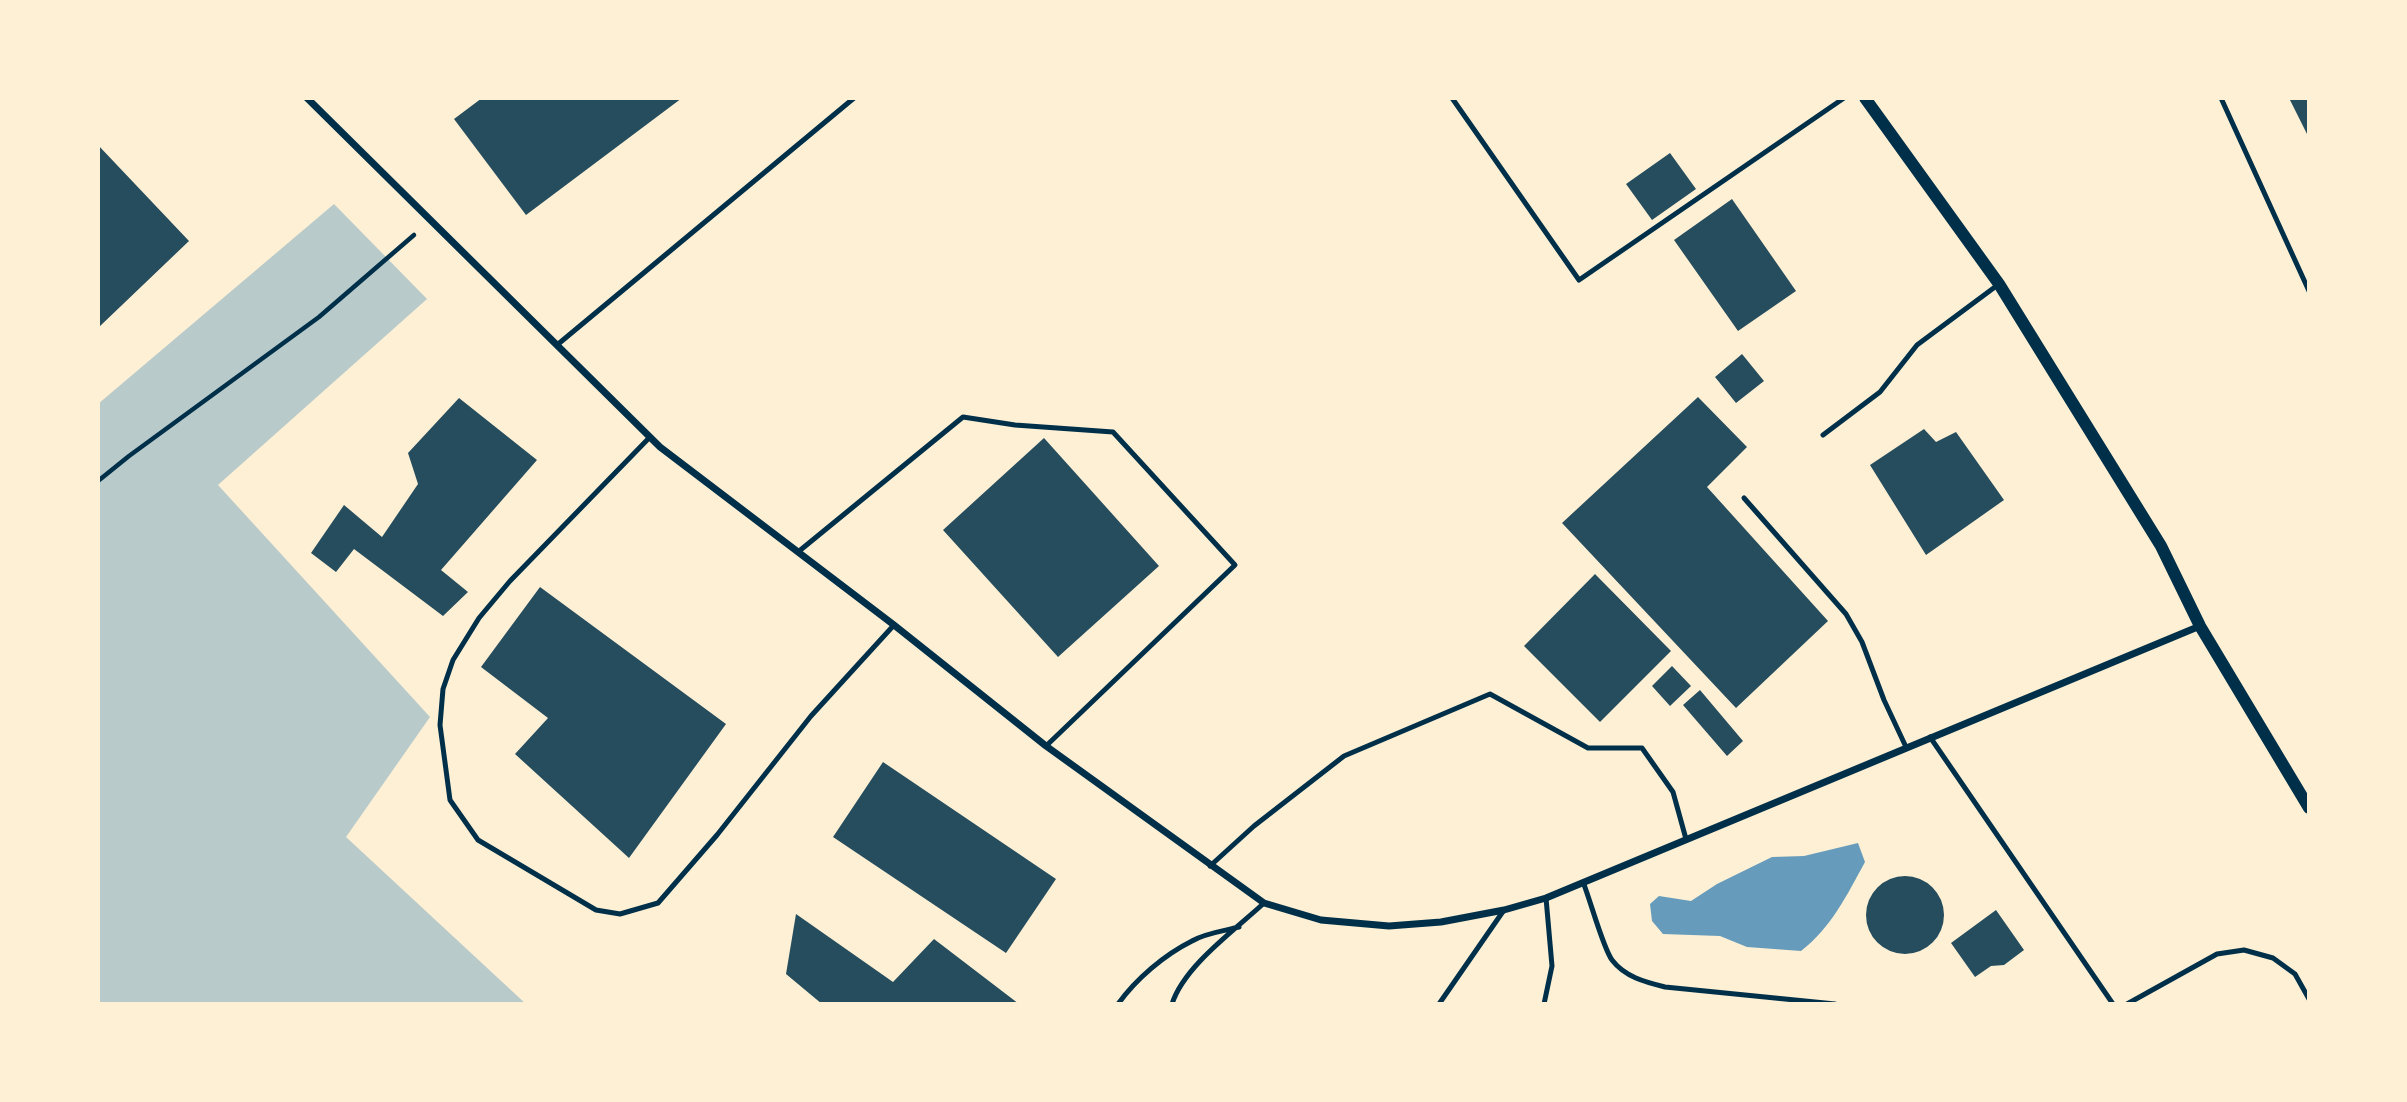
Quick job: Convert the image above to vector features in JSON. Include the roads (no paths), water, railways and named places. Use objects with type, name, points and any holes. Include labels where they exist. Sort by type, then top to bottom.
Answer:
[{"type":"street","points":[[307,98],[650,437],[1046,746],[1210,866],[1264,904],[1321,920],[1389,926],[1441,922],[1504,910],[1546,898],[2200,626]]},
{"type":"street","points":[[1865,98],[1999,284],[2161,547],[2200,626],[2309,808]]},
{"type":"lane","points":[[557,345],[854,98]]},
{"type":"lane","points":[[1452,98],[1579,280],[1844,98]]},
{"type":"lane","points":[[2221,98],[2309,290]]},
{"type":"lane","points":[[1823,435],[1880,392],[1917,345],[1999,284]]},
{"type":"lane","points":[[798,552],[963,417],[1015,425],[1113,432],[1235,565],[1046,746]]},
{"type":"lane","points":[[650,437],[510,581],[479,618],[453,660],[443,689],[440,725],[450,800],[478,840],[596,910],[620,914],[658,903],[717,835],[811,716],[894,625]]},
{"type":"lane","points":[[1744,498],[1846,614],[1862,642],[1884,701],[1906,747]]},
{"type":"lane","points":[[1210,866],[1254,826],[1344,757],[1490,694],[1588,748],[1642,748],[1673,792],[1686,839]]},
{"type":"lane","points":[[1930,737],[2113,1004]]},
{"type":"lane","points":[[1583,882],[1611,958],[1628,974],[1665,987],[1835,1004]]},
{"type":"lane","points":[[1544,1004],[1552,966],[1546,898]]},
{"type":"lane","points":[[1172,1004],[1176,990],[1194,967],[1264,904]]},
{"type":"lane","points":[[1439,1004],[1504,910]]},
{"type":"lane","points":[[1118,1004],[1126,992],[1155,966],[1193,940],[1239,927]]},
{"type":"lane","points":[[2127,1004],[2217,954],[2244,950],[2273,958],[2295,974],[2309,999]]},
{"type":"water","points":[[1858,843],[1865,862],[1830,921],[1801,951],[1747,947],[1720,936],[1663,934],[1652,921],[1650,904],[1659,896],[1691,901],[1717,884],[1772,857],[1804,856]]}]
